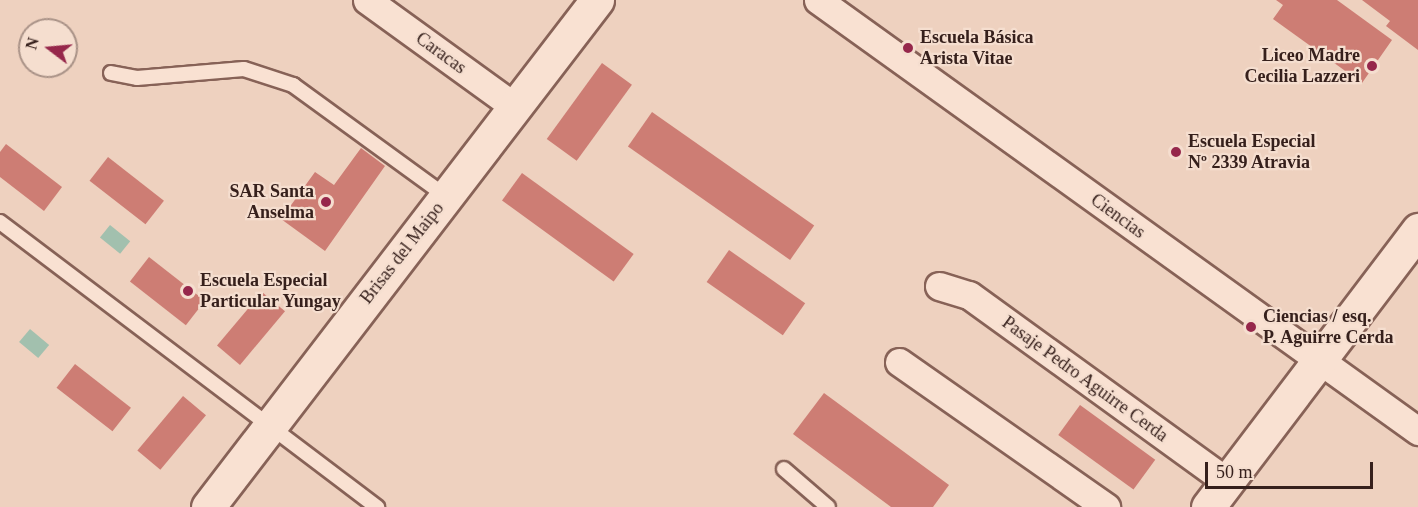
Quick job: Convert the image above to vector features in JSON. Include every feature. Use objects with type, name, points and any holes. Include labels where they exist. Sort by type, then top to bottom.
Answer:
[{"type":"street","name":"Caracas","points":[[367,0],[515,107]]},
{"type":"street","name":"Brisas del Maipo","points":[[208,507],[597,0]]},
{"type":"street","name":"Ciencias","points":[[818,0],[1418,431]]},
{"type":"street","points":[[1217,494],[1418,230]]},
{"type":"street","name":"Pasaje Pedro Aguirre Cerda","points":[[939,286],[969,295],[1217,494]]},
{"type":"street","points":[[898,362],[1106,507]]},
{"type":"lane","points":[[111,73],[137,78],[244,69],[293,85],[446,196]]},
{"type":"lane","points":[[0,222],[377,507]]},
{"type":"lane","points":[[783,469],[828,507]]},
{"type":"shaded area","points":[[110,225],[130,241],[120,254],[100,237]]},
{"type":"shaded area","points":[[30,329],[49,345],[38,358],[19,342]]},
{"type":"building","points":[[1276,0],[1337,0],[1392,40],[1362,83],[1273,19],[1283,5]]},
{"type":"building","points":[[1362,0],[1418,0],[1418,50],[1386,26],[1390,21]]},
{"type":"building","points":[[602,63],[632,85],[577,161],[547,139]]},
{"type":"building","points":[[652,112],[814,226],[790,260],[628,146]]},
{"type":"building","points":[[6,144],[62,187],[44,211],[0,177],[0,152]]},
{"type":"building","name":"SAR Santa Anselma","points":[[361,148],[385,166],[325,251],[281,219],[315,172],[334,185]]},
{"type":"building","points":[[108,157],[164,201],[145,224],[90,181]]},
{"type":"building","points":[[522,173],[634,254],[614,282],[502,201]]},
{"type":"building","points":[[729,250],[805,303],[783,335],[707,282]]},
{"type":"building","points":[[149,257],[205,301],[186,325],[130,281]]},
{"type":"building","points":[[262,292],[285,311],[240,365],[217,346]]},
{"type":"building","points":[[75,364],[131,408],[112,431],[57,388]]},
{"type":"building","points":[[824,393],[949,485],[933,507],[891,507],[793,434]]},
{"type":"building","points":[[183,396],[206,415],[160,470],[137,450]]},
{"type":"building","points":[[1080,405],[1155,460],[1133,490],[1058,435]]},
{"type":"place","name":"Escuela Básica Arista Vitae","points":[[908,48]]},
{"type":"place","name":"Liceo Madre Cecilia Lazzeri","points":[[1372,66]]},
{"type":"place","name":"Escuela Especial Nº 2339 Atravia","points":[[1176,152]]},
{"type":"place","name":"SAR Santa Anselma","points":[[326,202]]},
{"type":"place","name":"Escuela Especial Particular Yungay","points":[[188,291]]},
{"type":"place","name":"Ciencias / esq. P. Aguirre Cerda","points":[[1251,327]]}]
